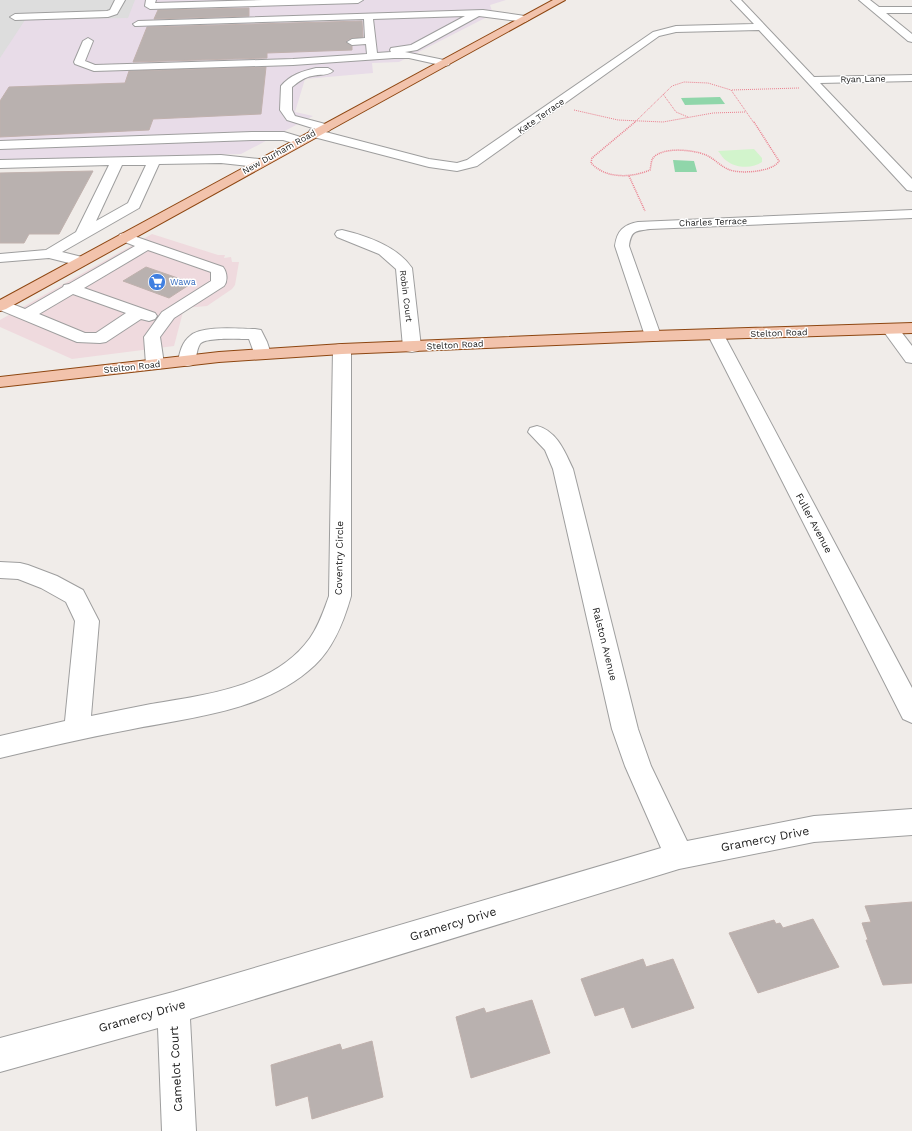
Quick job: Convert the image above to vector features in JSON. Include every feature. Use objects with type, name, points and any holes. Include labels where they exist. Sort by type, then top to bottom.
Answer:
[{"type":"main road","name":"New Durham Road","points":[[1,305],[319,130],[560,0]]},
{"type":"main road","name":"Stelton Road","points":[[0,382],[154,364],[262,354],[342,349],[653,336],[912,328]]},
{"type":"street","points":[[15,17],[108,14],[114,12],[120,0]]},
{"type":"street","points":[[151,0],[150,6],[279,1],[358,0]]},
{"type":"street","points":[[736,0],[912,187]]},
{"type":"street","points":[[864,0],[912,38]]},
{"type":"street","points":[[877,10],[912,10]]},
{"type":"street","points":[[138,24],[330,19],[368,16],[475,13],[489,13],[525,19]]},
{"type":"street","points":[[88,41],[79,62],[94,68],[285,62],[372,50],[413,48],[470,18],[475,13]]},
{"type":"street","points":[[368,16],[372,50]]},
{"type":"street","name":"Kate Terrace","points":[[291,118],[319,130],[429,163],[456,166],[472,163],[656,34],[676,29],[760,27]]},
{"type":"street","points":[[352,42],[372,50],[445,63]]},
{"type":"street","points":[[284,136],[291,118],[286,110],[287,86],[311,71],[342,70]]},
{"type":"street","name":"Ryan Lane","points":[[816,84],[912,78]]},
{"type":"street","points":[[156,140],[160,127]]},
{"type":"street","points":[[0,145],[284,136],[300,141]]},
{"type":"street","points":[[0,164],[232,159],[259,163]]},
{"type":"street","points":[[83,233],[118,161]]},
{"type":"street","points":[[49,254],[83,233],[134,205],[154,161]]},
{"type":"street","name":"Charles Terrace","points":[[653,336],[622,246],[622,236],[628,229],[634,226],[912,214]]},
{"type":"street","name":"Robin Court","points":[[342,234],[390,254],[400,262],[404,268],[412,347]]},
{"type":"street","points":[[125,237],[218,270],[219,283],[168,315],[152,338],[154,364]]},
{"type":"street","points":[[26,315],[70,288],[147,245]]},
{"type":"street","points":[[0,258],[49,254],[81,261]]},
{"type":"street","points":[[70,288],[147,316],[168,315]]},
{"type":"street","points":[[1,305],[83,338],[100,338],[138,313]]},
{"type":"street","points":[[890,329],[912,358]]},
{"type":"street","points":[[186,361],[190,346],[198,337],[204,335],[255,334],[262,354]]},
{"type":"street","name":"Fuller Avenue","points":[[716,335],[912,712]]},
{"type":"street","name":"Coventry Circle","points":[[0,747],[231,699],[260,690],[285,676],[307,658],[324,638],[333,619],[340,596],[342,349]]},
{"type":"street","name":"Ralston Avenue","points":[[537,432],[554,447],[563,469],[625,729],[638,766],[679,856]]},
{"type":"street","points":[[0,570],[20,571],[49,582],[75,596],[87,621],[77,730]]},
{"type":"street","name":"Gramercy Drive","points":[[0,1055],[173,1008],[679,856],[814,830],[912,822]]},
{"type":"street","name":"Camelot Court","points":[[173,1008],[179,1131]]},
{"type":"path","points":[[731,90],[777,156],[779,161],[777,165],[765,172],[732,171],[713,162],[708,156],[688,150],[659,153],[652,159],[650,170],[629,176],[602,171],[594,167],[591,163],[592,158],[637,121],[672,86],[684,82],[700,82],[721,86],[731,90],[816,84]]},
{"type":"path","points":[[663,94],[676,112],[688,118]]},
{"type":"path","points":[[554,106],[618,120],[663,122],[713,113],[746,112]]},
{"type":"path","points":[[629,176],[650,225]]},
{"type":"shaded area","points":[[0,0],[506,0],[490,5],[493,14],[399,62],[372,63],[373,73],[305,79],[295,112],[313,116],[241,154],[0,160]]},
{"type":"shaded area","points":[[0,0],[135,0],[128,18],[25,20],[0,58]]},
{"type":"shaded area","points":[[152,234],[218,255],[225,255],[224,258],[231,257],[232,262],[239,262],[235,285],[232,289],[207,306],[184,308],[174,346],[72,359],[0,327],[0,320]]},
{"type":"green space","points":[[720,97],[725,104],[685,105],[681,98]]},
{"type":"green space","points":[[754,149],[762,158],[762,162],[749,167],[730,163],[724,159],[718,151]]},
{"type":"green space","points":[[673,160],[694,161],[697,172],[675,172]]},
{"type":"building","points":[[249,8],[249,16],[154,19],[158,10]]},
{"type":"building","points":[[362,21],[363,37],[352,38],[346,41],[352,46],[352,50],[267,53],[267,58],[133,62],[147,27]]},
{"type":"building","points":[[266,67],[261,114],[153,119],[149,130],[0,137],[0,101],[9,87],[125,83],[129,71]]},
{"type":"building","points":[[93,171],[59,234],[29,234],[24,243],[0,243],[0,173]]},
{"type":"building","name":"Wawa","points":[[146,267],[192,283],[169,298],[123,281]]},
{"type":"building","points":[[912,902],[912,983],[883,985],[866,940],[868,940],[862,923],[871,922],[865,906]]},
{"type":"building","points":[[813,919],[839,967],[758,993],[729,933],[774,920],[776,924],[780,923],[783,928]]},
{"type":"building","points":[[643,959],[646,967],[673,959],[694,1008],[632,1028],[624,1007],[595,1016],[581,979]]},
{"type":"building","points":[[532,1000],[550,1053],[471,1078],[456,1017],[484,1008],[486,1013]]},
{"type":"building","points":[[372,1041],[383,1097],[312,1119],[308,1096],[276,1106],[271,1065],[340,1044],[342,1050]]},
{"type":"place","name":"Wawa","points":[[157,282]]}]
